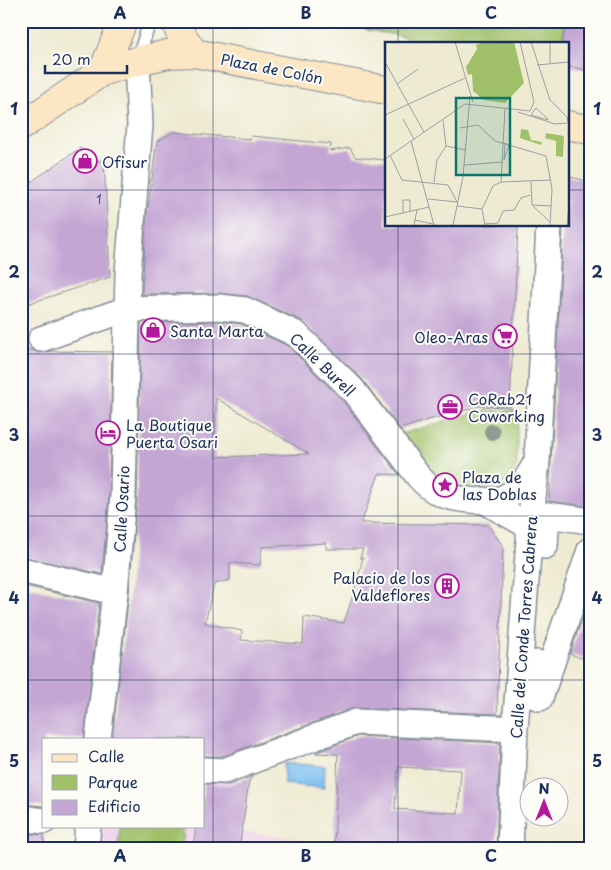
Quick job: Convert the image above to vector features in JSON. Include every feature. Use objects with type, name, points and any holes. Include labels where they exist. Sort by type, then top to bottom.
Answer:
[{"type":"main road","points":[[103,72],[123,21]]},
{"type":"main road","points":[[176,21],[179,31],[194,53]]},
{"type":"main road","name":"Plaza de Colón","points":[[21,126],[103,72],[137,61],[168,54],[194,53],[385,90]]},
{"type":"main road","points":[[568,125],[590,130]]},
{"type":"street","name":"Calle Osario","points":[[98,738],[115,592],[123,496],[128,273],[140,125],[137,61]]},
{"type":"street","name":"Calle del Conde Torres Cabrera","points":[[510,849],[515,729],[538,527],[537,461],[549,226]]},
{"type":"street","name":"Calle Burell","points":[[127,309],[219,307],[245,310],[296,334],[352,389],[418,476],[428,486],[440,494],[454,499],[483,500]]},
{"type":"street","points":[[41,339],[127,309]]},
{"type":"street","points":[[483,500],[500,499],[514,492],[522,486],[537,461]]},
{"type":"street","points":[[483,500],[538,527],[590,532]]},
{"type":"street","points":[[590,521],[547,515],[538,527],[535,696],[540,698],[590,550]]},
{"type":"street","points":[[21,570],[115,592]]},
{"type":"street","points":[[205,770],[224,771],[356,722],[515,729]]},
{"type":"street","points":[[21,818],[42,821]]},
{"type":"street","points":[[86,849],[88,828]]},
{"type":"lane","points":[[137,61],[150,21]]},
{"type":"shaded area","points":[[205,778],[249,781],[241,832],[297,838],[299,849],[93,849],[96,828],[205,828]]},
{"type":"green space","points":[[319,21],[566,21],[562,42],[432,42]]},
{"type":"green space","points":[[487,411],[517,411],[517,465],[510,480],[491,490],[437,484],[401,434],[465,415]]},
{"type":"green space","points":[[120,828],[184,828],[182,849],[118,849]]},
{"type":"water","points":[[284,763],[325,766],[324,788],[284,784]]},
{"type":"building","points":[[566,21],[590,21],[590,71],[568,66],[568,42],[562,42]]},
{"type":"building","points":[[173,132],[250,139],[251,136],[331,144],[330,151],[350,148],[355,157],[385,160],[385,226],[518,226],[510,407],[480,406],[400,429],[362,379],[302,321],[247,296],[219,293],[142,294],[146,224],[157,142]]},
{"type":"building","points":[[80,148],[97,161],[104,161],[110,277],[21,306],[21,189]]},
{"type":"building","points":[[568,176],[590,182],[590,506],[549,501],[563,226],[568,226]]},
{"type":"building","points":[[218,321],[241,324],[288,346],[341,399],[399,475],[379,474],[361,523],[488,525],[503,546],[497,714],[356,708],[222,756],[205,756],[205,738],[112,738],[129,594],[137,497],[141,323]],"holes":[[[216,398],[309,454],[215,457]],[[326,543],[326,549],[363,549],[360,558],[363,558],[344,623],[304,617],[303,644],[241,640],[242,631],[205,623],[214,584],[230,580],[230,563],[260,565],[262,547]]]},
{"type":"building","points":[[21,350],[32,350],[39,353],[51,351],[112,352],[109,495],[102,574],[21,556]]},
{"type":"building","points":[[21,585],[99,603],[84,738],[42,738],[42,806],[21,804]]},
{"type":"building","points":[[590,596],[590,661],[570,654]]},
{"type":"building","points":[[358,736],[500,743],[496,849],[334,849],[338,754],[315,753]],"holes":[[[398,767],[461,770],[458,813],[395,809]]]},
{"type":"building","points":[[253,776],[249,781],[239,849],[193,849],[196,828],[205,828],[205,784],[229,785]]},
{"type":"building","points":[[21,833],[44,835],[44,849],[21,849]]},
{"type":"place","name":"Ofisur","points":[[85,161]]},
{"type":"place","name":"Santa Marta","points":[[153,330]]},
{"type":"place","name":"Oleo-Aras","points":[[505,336]]},
{"type":"place","name":"CoRab21 Coworking","points":[[450,407]]},
{"type":"place","name":"La Boutique Puerta Osari","points":[[108,433]]},
{"type":"place","name":"Plaza de las Doblas","points":[[445,485]]},
{"type":"place","name":"Palacio de los Valdeflores","points":[[447,586]]}]
